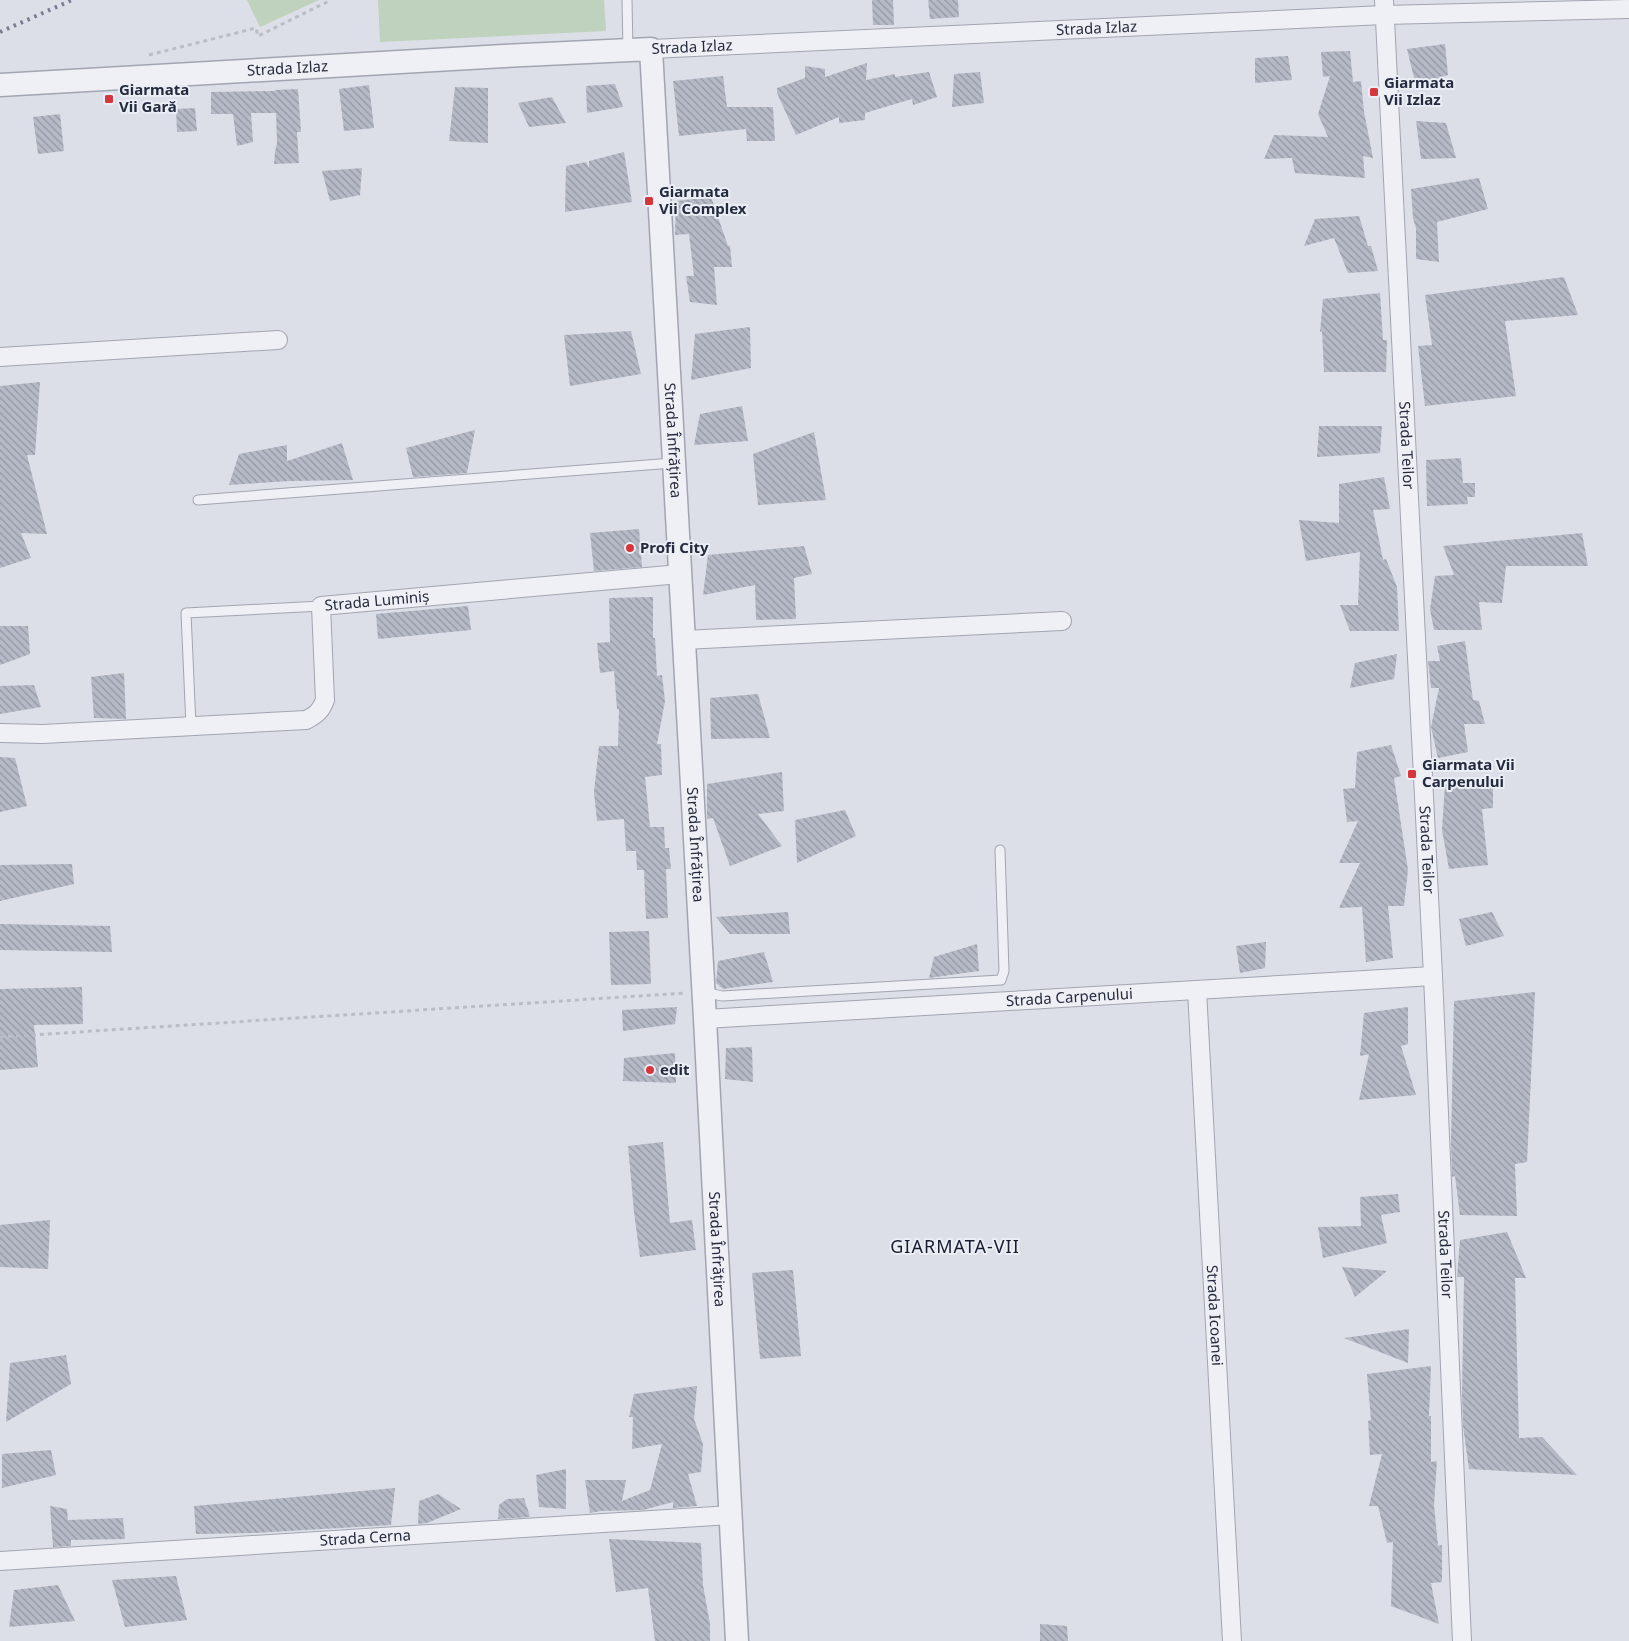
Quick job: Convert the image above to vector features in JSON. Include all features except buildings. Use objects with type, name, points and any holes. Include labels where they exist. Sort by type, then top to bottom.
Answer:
[{"type":"street","name":"Strada Izlaz","points":[[0,86],[504,56],[1384,8],[1629,9]]},
{"type":"street","name":"Strada Teilor","points":[[1384,8],[1433,976],[1462,1641]]},
{"type":"street","name":"Strada Înfrățirea","points":[[650,49],[704,992],[737,1641]]},
{"type":"street","points":[[0,357],[278,340]]},
{"type":"street","name":"Strada Luminiș","points":[[0,734],[43,734],[306,720],[322,709],[325,700],[321,606],[680,574]]},
{"type":"street","points":[[684,640],[1062,621]]},
{"type":"street","name":"Strada Carpenului","points":[[705,1019],[1002,991],[1197,990],[1433,976]]},
{"type":"street","name":"Strada Icoanei","points":[[1197,990],[1232,1641]]},
{"type":"street","name":"Strada Cerna","points":[[0,1561],[731,1515]]},
{"type":"lane","points":[[627,0],[628,50]]},
{"type":"lane","points":[[198,500],[673,463]]},
{"type":"lane","points":[[191,726],[186,613],[321,606]]},
{"type":"lane","points":[[704,992],[722,996],[1002,991],[1004,970],[1000,850]]},
{"type":"path","points":[[149,54],[256,28],[258,36],[331,0]]},
{"type":"path","points":[[0,1037],[704,992]]},
{"type":"green space","points":[[247,0],[319,0],[260,27]]},
{"type":"green space","points":[[378,0],[604,0],[606,31],[380,42]]},
{"type":"railway","points":[[0,32],[72,0]]},
{"type":"place","name":"Giarmata Vii Izlaz","points":[[1374,92]]},
{"type":"place","name":"Giarmata Vii Gară","points":[[109,99]]},
{"type":"place","name":"Giarmata Vii Complex","points":[[649,201]]},
{"type":"place","name":"Profi City","points":[[630,548]]},
{"type":"place","name":"Giarmata Vii Carpenului","points":[[1412,774]]},
{"type":"place","name":"edit","points":[[650,1070]]},
{"type":"district","name":"GIARMATA-VII","points":[[955,1247]]}]
